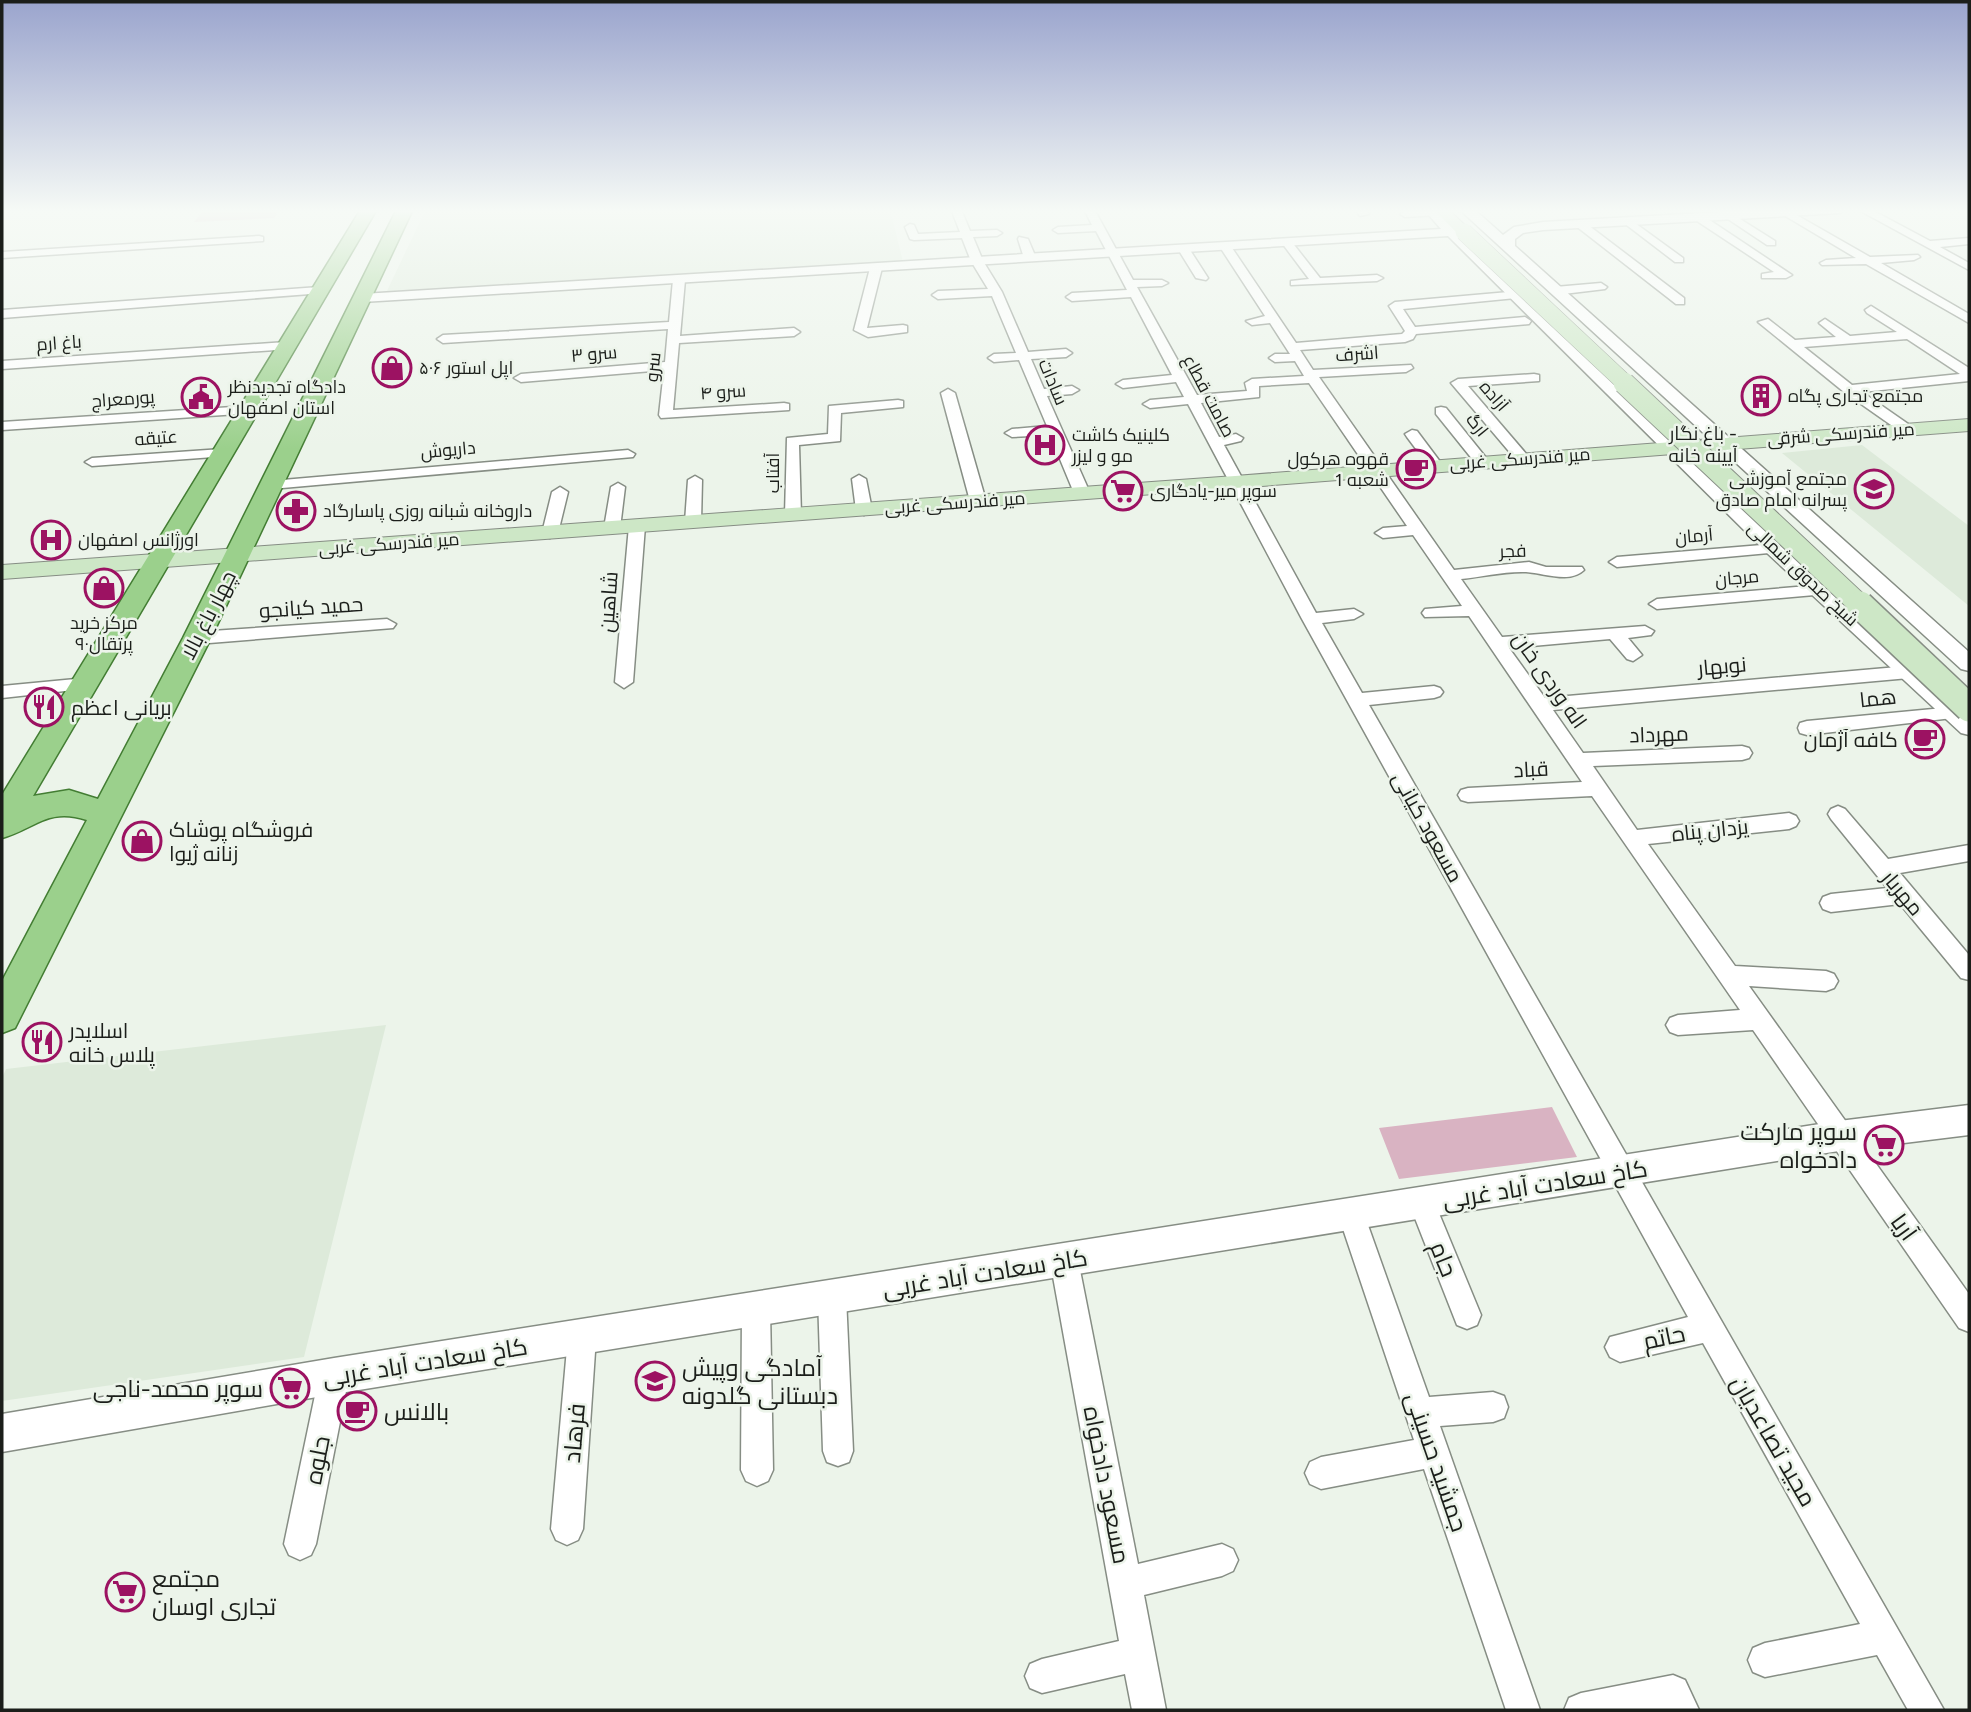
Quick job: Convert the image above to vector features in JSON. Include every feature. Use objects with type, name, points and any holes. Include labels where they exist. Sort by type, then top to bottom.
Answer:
[{"type":"main road","name":"چهار باغ بالا","points":[[2,1017],[197,638],[366,289]]},
{"type":"main road","name":"شیخ صدوق شمالی","points":[[1542,289],[1964,716]]},
{"type":"main road","name":"شیخ صدوق شمالی","points":[[1548,289],[1969,681]]},
{"type":"main road","points":[[2,824],[319,291]]},
{"type":"main road","points":[[286,346],[299,352],[320,352],[338,347]]},
{"type":"main road","name":"میر فندرسکی شرقی","points":[[1671,448],[1969,425]]},
{"type":"main road","name":"میر فندرسکی غربی","points":[[2,572],[1671,448]]},
{"type":"main road","points":[[2,824],[34,808],[69,802],[106,814]]},
{"type":"street","points":[[362,298],[522,289]]},
{"type":"street","name":"سرو","points":[[666,415],[678,289]]},
{"type":"street","points":[[871,289],[860,330],[868,332],[903,329]]},
{"type":"street","name":"سادات","points":[[994,289],[1082,493]]},
{"type":"street","points":[[1072,298],[1132,289]]},
{"type":"street","name":"صامت قطاع","points":[[1132,289],[1235,482]]},
{"type":"street","name":"اله وردی خان","points":[[1254,289],[1839,1136]]},
{"type":"street","name":"شیخ صدوق شمالی","points":[[1513,289],[1774,549],[1909,672],[1964,716]]},
{"type":"street","points":[[1555,290],[1572,289]]},
{"type":"street","points":[[1665,289],[1681,301]]},
{"type":"street","points":[[1918,289],[1969,319]]},
{"type":"street","points":[[1555,290],[1969,664]]},
{"type":"street","points":[[2,314],[319,291]]},
{"type":"street","points":[[938,295],[996,292]]},
{"type":"street","points":[[1411,331],[1395,306],[1516,294]]},
{"type":"street","points":[[1923,306],[1969,302]]},
{"type":"street","points":[[1871,310],[1969,376]]},
{"type":"street","points":[[1252,321],[1274,320]]},
{"type":"street","points":[[1411,331],[1525,321]]},
{"type":"street","points":[[1764,322],[1849,389],[1906,429]]},
{"type":"street","points":[[1825,323],[1848,340]]},
{"type":"street","points":[[443,339],[675,325]]},
{"type":"street","points":[[1275,358],[1295,352],[1405,338],[1411,331]]},
{"type":"street","points":[[673,340],[794,332]]},
{"type":"street","points":[[1766,341],[1848,340],[1909,335]]},
{"type":"street","name":"باغ ارم","points":[[2,365],[286,346]]},
{"type":"street","points":[[994,358],[1023,356],[1064,360],[1029,369]]},
{"type":"street","name":"سرو ۳","points":[[521,377],[671,365]]},
{"type":"street","name":"اشرف","points":[[1192,400],[1254,394],[1252,383],[1406,368]]},
{"type":"street","points":[[1849,389],[1969,376]]},
{"type":"street","points":[[1123,384],[1180,378]]},
{"type":"street","name":"آزاده","points":[[1523,459],[1458,383],[1534,378]]},
{"type":"street","points":[[1039,393],[1072,390]]},
{"type":"street","points":[[948,393],[978,501]]},
{"type":"street","points":[[1150,404],[1192,400]]},
{"type":"street","name":"آفتاب","points":[[793,515],[792,441],[835,438],[834,410],[898,404]]},
{"type":"street","name":"سرو ۴","points":[[666,415],[784,407]]},
{"type":"street","name":"پورمعراج","points":[[2,426],[248,410]]},
{"type":"street","name":"ارگ","points":[[1441,411],[1482,462]]},
{"type":"street","points":[[1649,426],[1683,431],[1695,428],[1699,421]]},
{"type":"street","points":[[1012,433],[1055,429]]},
{"type":"street","points":[[1412,434],[1436,466]]},
{"type":"street","points":[[1214,442],[1236,438]]},
{"type":"street","name":"عتیقه","points":[[92,462],[222,453]]},
{"type":"street","name":"داریوش","points":[[271,485],[628,454]]},
{"type":"street","points":[[1695,471],[1693,464],[1697,459],[1707,456],[1735,459],[1748,465]]},
{"type":"street","points":[[859,479],[864,509]]},
{"type":"street","points":[[693,522],[695,480]]},
{"type":"street","name":"مسعود کیانی","points":[[1235,482],[1621,1171]]},
{"type":"street","points":[[612,528],[618,487]]},
{"type":"street","points":[[550,533],[560,492]]},
{"type":"street","name":"شاهین","points":[[624,682],[637,526]]},
{"type":"street","points":[[1383,533],[1419,530]]},
{"type":"street","name":"آرمان","points":[[1617,562],[1774,549]]},
{"type":"street","name":"فجر","points":[[1450,575],[1529,567],[1545,572],[1576,569]]},
{"type":"street","name":"مرجان","points":[[1657,604],[1820,590]]},
{"type":"street","points":[[1431,613],[1474,610]]},
{"type":"street","points":[[1311,619],[1354,614]]},
{"type":"street","name":"حمید کیانجو","points":[[197,638],[387,624]]},
{"type":"street","points":[[1497,643],[1645,631]]},
{"type":"street","points":[[1615,634],[1633,655]]},
{"type":"street","name":"نوبهار","points":[[1540,705],[1909,672]]},
{"type":"street","points":[[2,692],[86,684]]},
{"type":"street","points":[[1357,700],[1434,692]]},
{"type":"street","name":"هما","points":[[1807,728],[1964,716]]},
{"type":"street","name":"مهرداد","points":[[1577,760],[1742,753]]},
{"type":"street","name":"قباد","points":[[1468,795],[1597,788]]},
{"type":"street","name":"مهریار","points":[[1838,814],[1969,971]]},
{"type":"street","name":"یزدان پناه","points":[[1632,838],[1789,821]]},
{"type":"street","points":[[1882,867],[1969,853]]},
{"type":"street","points":[[1831,903],[1904,895]]},
{"type":"street","points":[[1727,975],[1826,981]]},
{"type":"street","points":[[1678,1025],[1757,1018]]},
{"type":"street","name":"کاخ سعادت آباد غربی","points":[[2,1433],[334,1376],[1839,1136],[1969,1120]]},
{"type":"street","name":"آریا","points":[[1839,1136],[1969,1318]]},
{"type":"street","name":"مجید تصاعدیان","points":[[1621,1171],[1927,1710]]},
{"type":"street","name":"جام","points":[[1422,1203],[1467,1315]]},
{"type":"street","name":"جمشید حسینی","points":[[1351,1214],[1522,1710]]},
{"type":"street","name":"مسعود دادخواه","points":[[1064,1260],[1149,1710]]},
{"type":"street","points":[[832,1297],[838,1451]]},
{"type":"street","points":[[756,1309],[757,1470]]},
{"type":"street","name":"حاتم","points":[[1620,1347],[1709,1327]]},
{"type":"street","name":"فرهاد","points":[[566,1529],[582,1337]]},
{"type":"street","name":"جلوه","points":[[300,1544],[334,1376]]},
{"type":"street","points":[[1420,1413],[1493,1407]]},
{"type":"street","points":[[1321,1473],[1433,1452]]},
{"type":"street","points":[[1125,1583],[1222,1560]]},
{"type":"street","points":[[1765,1660],[1885,1636]]},
{"type":"street","points":[[1042,1676],[1139,1654]]},
{"type":"street","points":[[1581,1710],[1673,1692],[1682,1710]]},
{"type":"shaded area","points":[[388,289],[481,289],[385,295]]},
{"type":"shaded area","name":"مجتمع آموزشی پسرانه امام صادق","points":[[1862,445],[1969,526],[1969,606],[1782,453]]},
{"type":"shaded area","points":[[386,1025],[304,1357],[2,1401],[2,1078],[6,1069]]},
{"type":"shaded area","points":[[1552,1107],[1577,1157],[1399,1179],[1379,1128]]},
{"type":"place","name":"اپل استور ۵۰۶","points":[[392,368]]},
{"type":"place","name":"مجتمع تجاری پگاه","points":[[1761,396]]},
{"type":"place","name":"دادگاه تجدیدنظر استان اصفهان","points":[[201,397]]},
{"type":"place","name":"کلینیک کاشت مو و لیزر","points":[[1045,445]]},
{"type":"place","name":"قهوه هرکول شعبه 1","points":[[1416,469]]},
{"type":"place","name":"مجتمع آموزشی پسرانه امام صادق","points":[[1874,489]]},
{"type":"place","name":"سوپر میر-یادگاری","points":[[1123,491]]},
{"type":"place","name":"داروخانه شبانه روزی پاسارگاد","points":[[296,511]]},
{"type":"place","name":"اورژانس اصفهان","points":[[51,540]]},
{"type":"place","name":"مرکز خرید پرتقال۹۰","points":[[104,588]]},
{"type":"place","name":"بریانی اعظم","points":[[44,707]]},
{"type":"place","name":"کافه آژمان","points":[[1925,739]]},
{"type":"place","name":"فروشگاه پوشاک زنانه ژیوا","points":[[142,841]]},
{"type":"place","name":"اسلایدر پلاس خانه","points":[[42,1042]]},
{"type":"place","name":"سوپر مارکت دادخواه","points":[[1884,1145]]},
{"type":"place","name":"آمادگی وپیش دبستانی گلدونه","points":[[655,1381]]},
{"type":"place","name":"سوپر محمد-ناجی","points":[[290,1388]]},
{"type":"place","name":"بالانس","points":[[357,1411]]},
{"type":"place","name":"مجتمع تجاری اوسان","points":[[125,1592]]},
{"type":"district","name":"باغ نگار - آیینه خانه","points":[[1703,444]]}]
